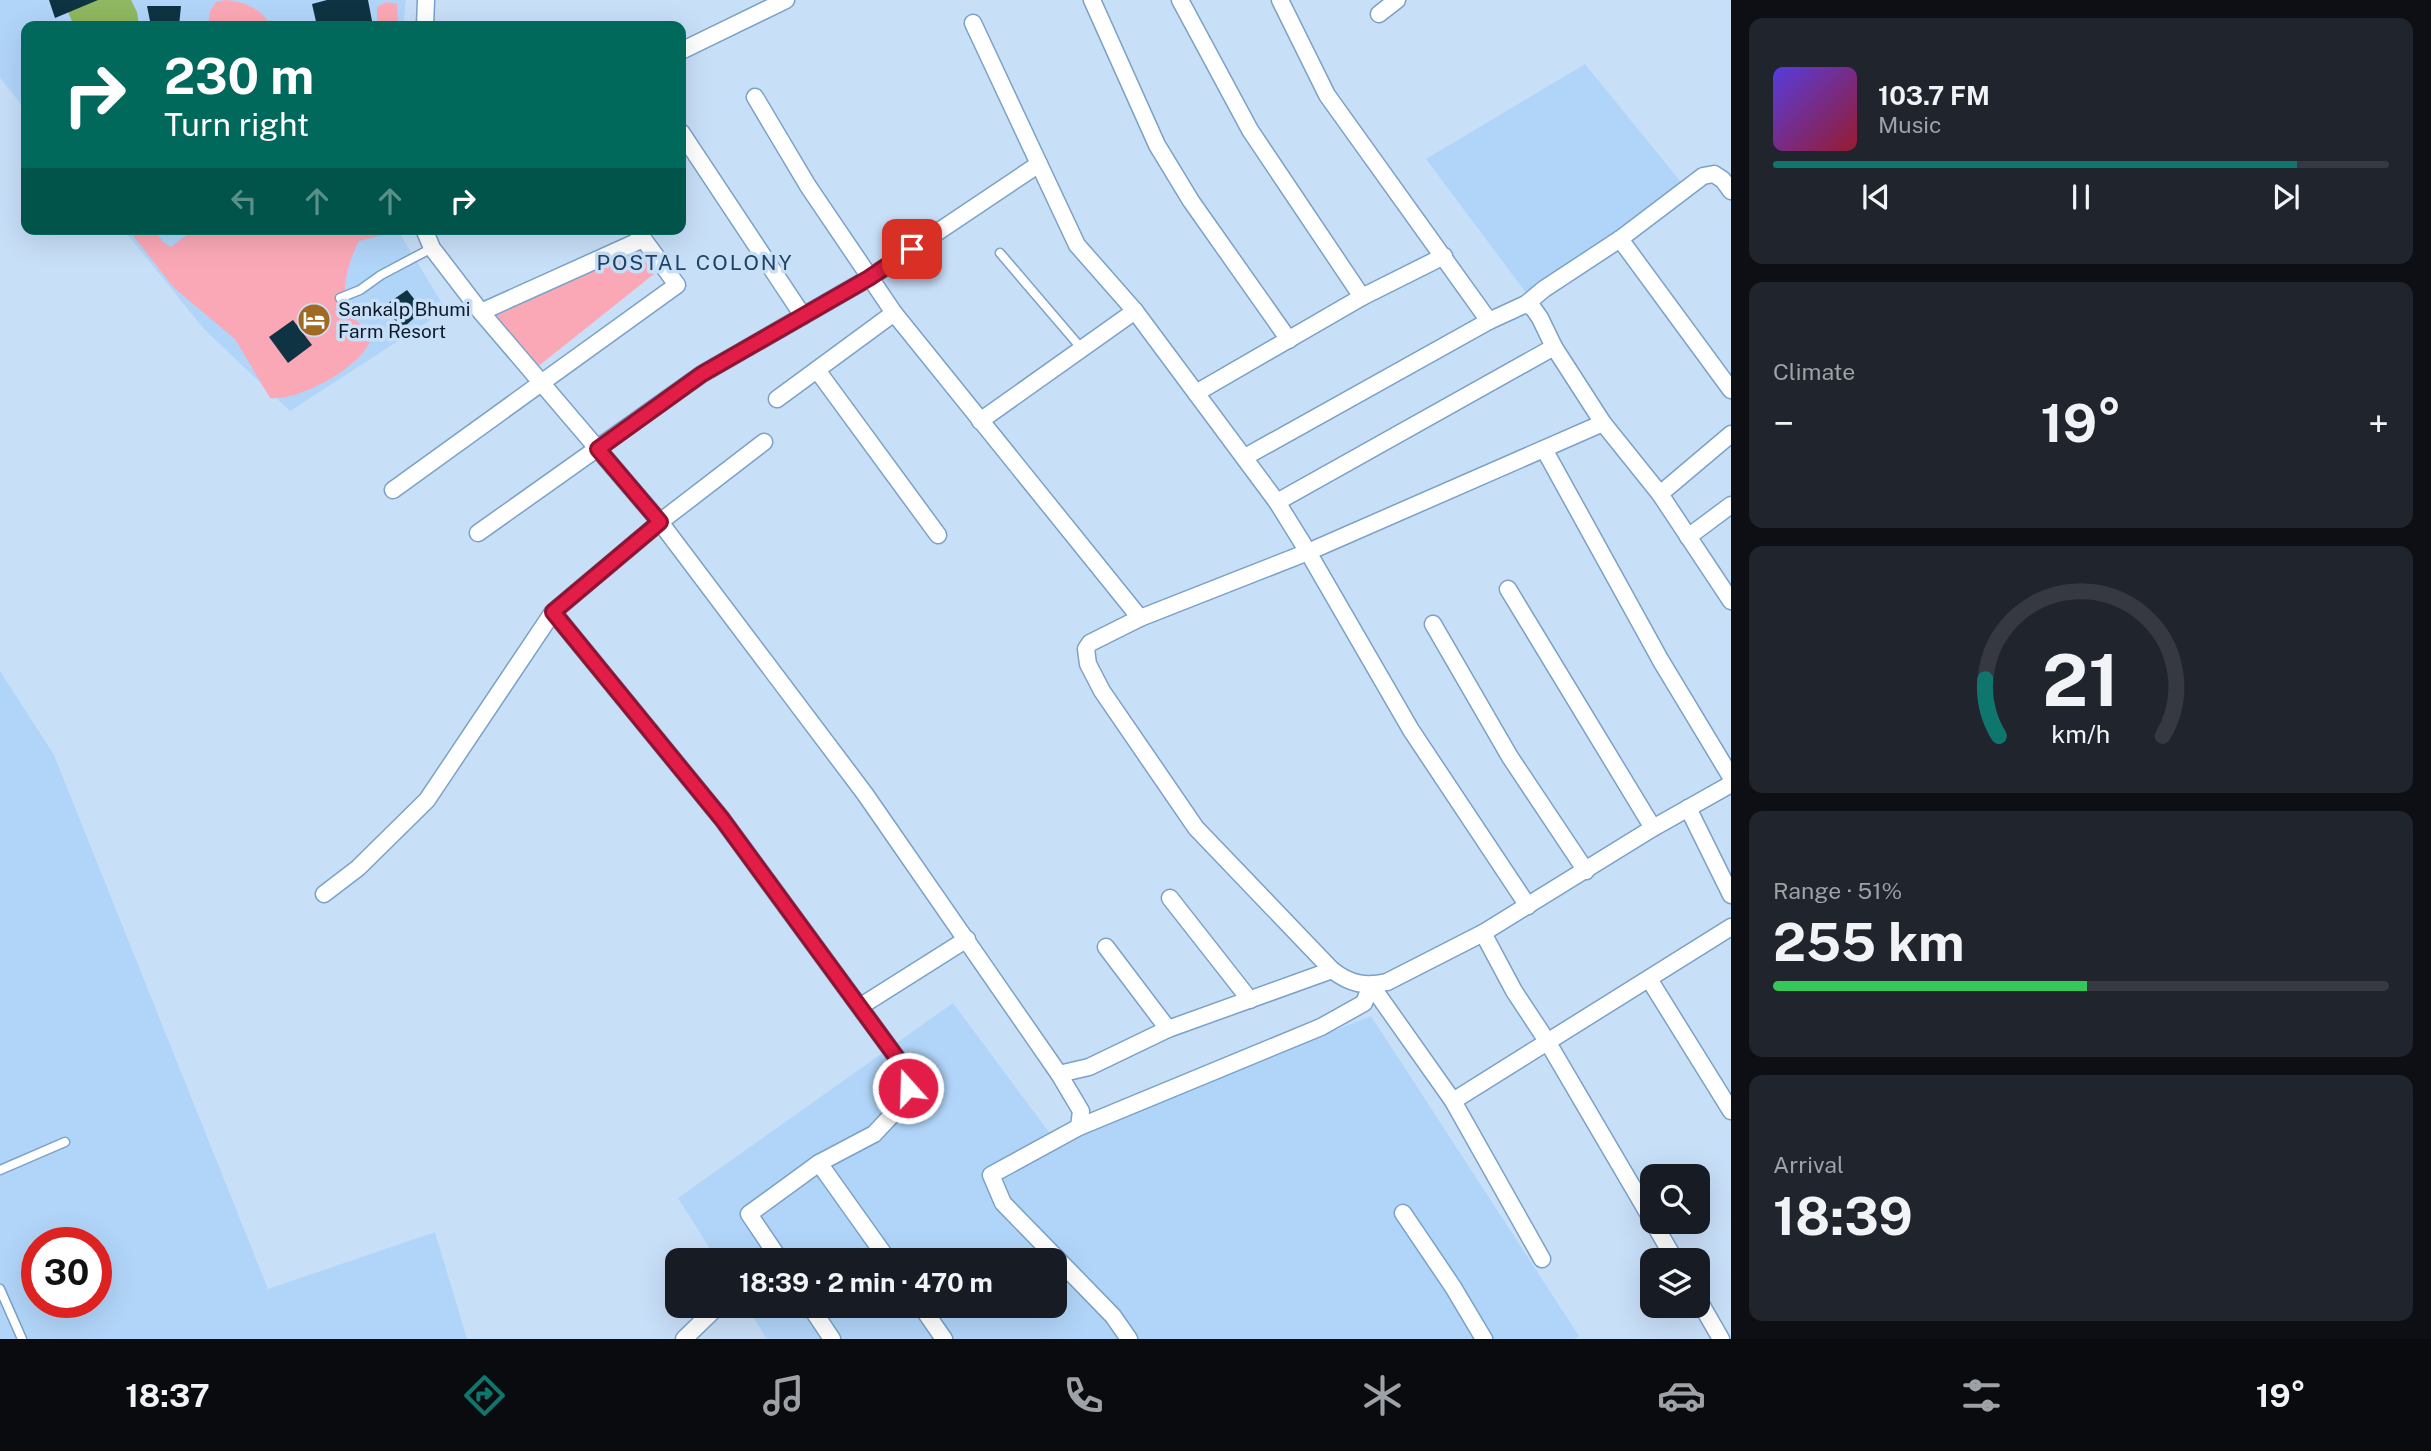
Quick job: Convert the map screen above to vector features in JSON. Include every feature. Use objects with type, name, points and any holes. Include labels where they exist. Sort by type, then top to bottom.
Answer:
[{"type":"street","points":[[425,21],[426,0]]},
{"type":"street","points":[[686,49],[786,0]]},
{"type":"street","points":[[1092,0],[1157,145],[1191,201],[1289,340]]},
{"type":"street","points":[[1180,0],[1251,130],[1362,297]]},
{"type":"street","points":[[1280,0],[1327,95],[1489,321]]},
{"type":"street","points":[[1378,13],[1397,0]]},
{"type":"street","points":[[972,23],[1076,245],[1135,311],[1277,502],[1411,730],[1528,906]]},
{"type":"street","points":[[755,97],[808,186],[894,313],[1140,618]]},
{"type":"street","points":[[686,140],[803,316]]},
{"type":"street","points":[[478,533],[702,374],[869,278],[1039,164]]},
{"type":"street","points":[[1245,457],[1489,321],[1526,304],[1544,289],[1620,239],[1703,176],[1714,174],[1723,180],[1731,191]]},
{"type":"street","points":[[427,235],[432,248],[481,312],[660,522],[864,794],[1059,1074],[1081,1111],[1079,1127]]},
{"type":"street","points":[[481,312],[638,235]]},
{"type":"street","points":[[393,490],[677,285],[641,235]]},
{"type":"street","points":[[1620,239],[1731,390]]},
{"type":"street","points":[[1196,393],[1362,297],[1444,256]]},
{"type":"street","points":[[1526,304],[1533,308],[1540,318],[1554,347],[1603,423],[1660,494],[1731,601]]},
{"type":"street","points":[[980,421],[1135,311]]},
{"type":"street","points":[[777,399],[894,313]]},
{"type":"street","points":[[1277,502],[1554,347]]},
{"type":"street","points":[[817,370],[938,535]]},
{"type":"street","points":[[1603,423],[1308,552],[1140,618],[1090,643],[1086,649],[1088,664],[1102,691],[1196,828],[1332,970],[1343,979],[1356,984],[1387,982],[1483,933],[1653,828],[1731,784]]},
{"type":"street","points":[[1660,494],[1731,434]]},
{"type":"street","points":[[324,894],[358,868],[427,800],[553,612],[660,522],[765,442]]},
{"type":"street","points":[[1544,449],[1661,661],[1731,777]]},
{"type":"street","points":[[1688,537],[1731,505]]},
{"type":"street","points":[[1508,589],[1653,828]]},
{"type":"street","points":[[553,612],[722,819],[861,1006],[897,1058],[907,1079],[908,1088],[890,1117],[874,1134],[819,1163],[749,1214],[772,1248]]},
{"type":"street","points":[[1433,624],[1510,757],[1586,871]]},
{"type":"street","points":[[1688,808],[1731,895]]},
{"type":"street","points":[[1170,898],[1251,1000]]},
{"type":"street","points":[[1453,1101],[1731,927]]},
{"type":"street","points":[[1483,933],[1514,991],[1547,1041],[1640,1200]]},
{"type":"street","points":[[861,1006],[967,939]]},
{"type":"street","points":[[1106,947],[1168,1029]]},
{"type":"street","points":[[1059,1074],[1089,1067],[1168,1029],[1332,970]]},
{"type":"street","points":[[1649,979],[1731,1111]]},
{"type":"street","points":[[1371,985],[1453,1101],[1542,1259]]},
{"type":"street","points":[[1129,1339],[1113,1316],[1003,1203],[992,1175],[1079,1127],[1321,1027],[1364,1003],[1371,985]]},
{"type":"street","points":[[819,1163],[879,1248]]},
{"type":"street","points":[[1403,1213],[1484,1339]]},
{"type":"street","points":[[684,1339],[706,1318]]},
{"type":"street","points":[[818,1318],[832,1339]]},
{"type":"street","points":[[929,1318],[944,1339]]},
{"type":"street","points":[[1709,1318],[1721,1339]]},
{"type":"lane","points":[[340,298],[360,290],[381,275],[432,248]]},
{"type":"lane","points":[[1000,253],[1083,349]]},
{"type":"lane","points":[[0,1170],[65,1142]]},
{"type":"lane","points":[[0,1289],[22,1339]]},
{"type":"shaded area","points":[[0,0],[406,0],[404,21],[21,21],[21,104],[0,78]]},
{"type":"shaded area","points":[[63,0],[131,0],[138,21],[72,21]]},
{"type":"shaded area","points":[[216,2],[239,2],[252,7],[268,21],[209,21],[210,11]]},
{"type":"shaded area","points":[[386,2],[397,4],[398,21],[377,21],[377,7]]},
{"type":"shaded area","points":[[1585,64],[1689,192],[1530,298],[1426,159]]},
{"type":"shaded area","name":"Sankalp Bhumi Farm Resort","points":[[128,235],[401,235],[446,310],[290,411],[204,329]]},
{"type":"shaded area","name":"Sankalp Bhumi Farm Resort","points":[[133,235],[158,235],[171,247],[187,235],[383,235],[359,241],[345,285],[349,312],[373,335],[367,347],[345,369],[314,388],[298,394],[270,398],[235,339],[174,288]]},
{"type":"shaded area","points":[[637,250],[654,274],[536,368],[492,313]]},
{"type":"shaded area","points":[[0,671],[54,755],[268,1289],[435,1232],[467,1339],[0,1339]]},
{"type":"shaded area","points":[[953,1003],[1057,1143],[1371,1016],[1579,1336],[1574,1339],[767,1339],[754,1318],[1067,1318],[1067,1248],[709,1248],[678,1198]]},
{"type":"building","points":[[49,0],[98,0],[55,18]]},
{"type":"building","points":[[327,0],[368,0],[372,21],[316,21],[312,4]]},
{"type":"building","points":[[147,6],[181,6],[180,21],[150,21]]},
{"type":"building","points":[[407,290],[423,310],[402,329],[384,306]]},
{"type":"building","points":[[293,320],[312,345],[288,363],[269,337]]},
{"type":"place","name":"Sankalp Bhumi Farm Resort","points":[[314,320]]},
{"type":"district","name":"POSTAL COLONY","points":[[695,262]]},
{"type":"route","points":[[908,1088],[907,1079],[897,1058],[722,819],[553,612],[660,522],[598,449],[702,374],[869,278],[912,249]]}]
